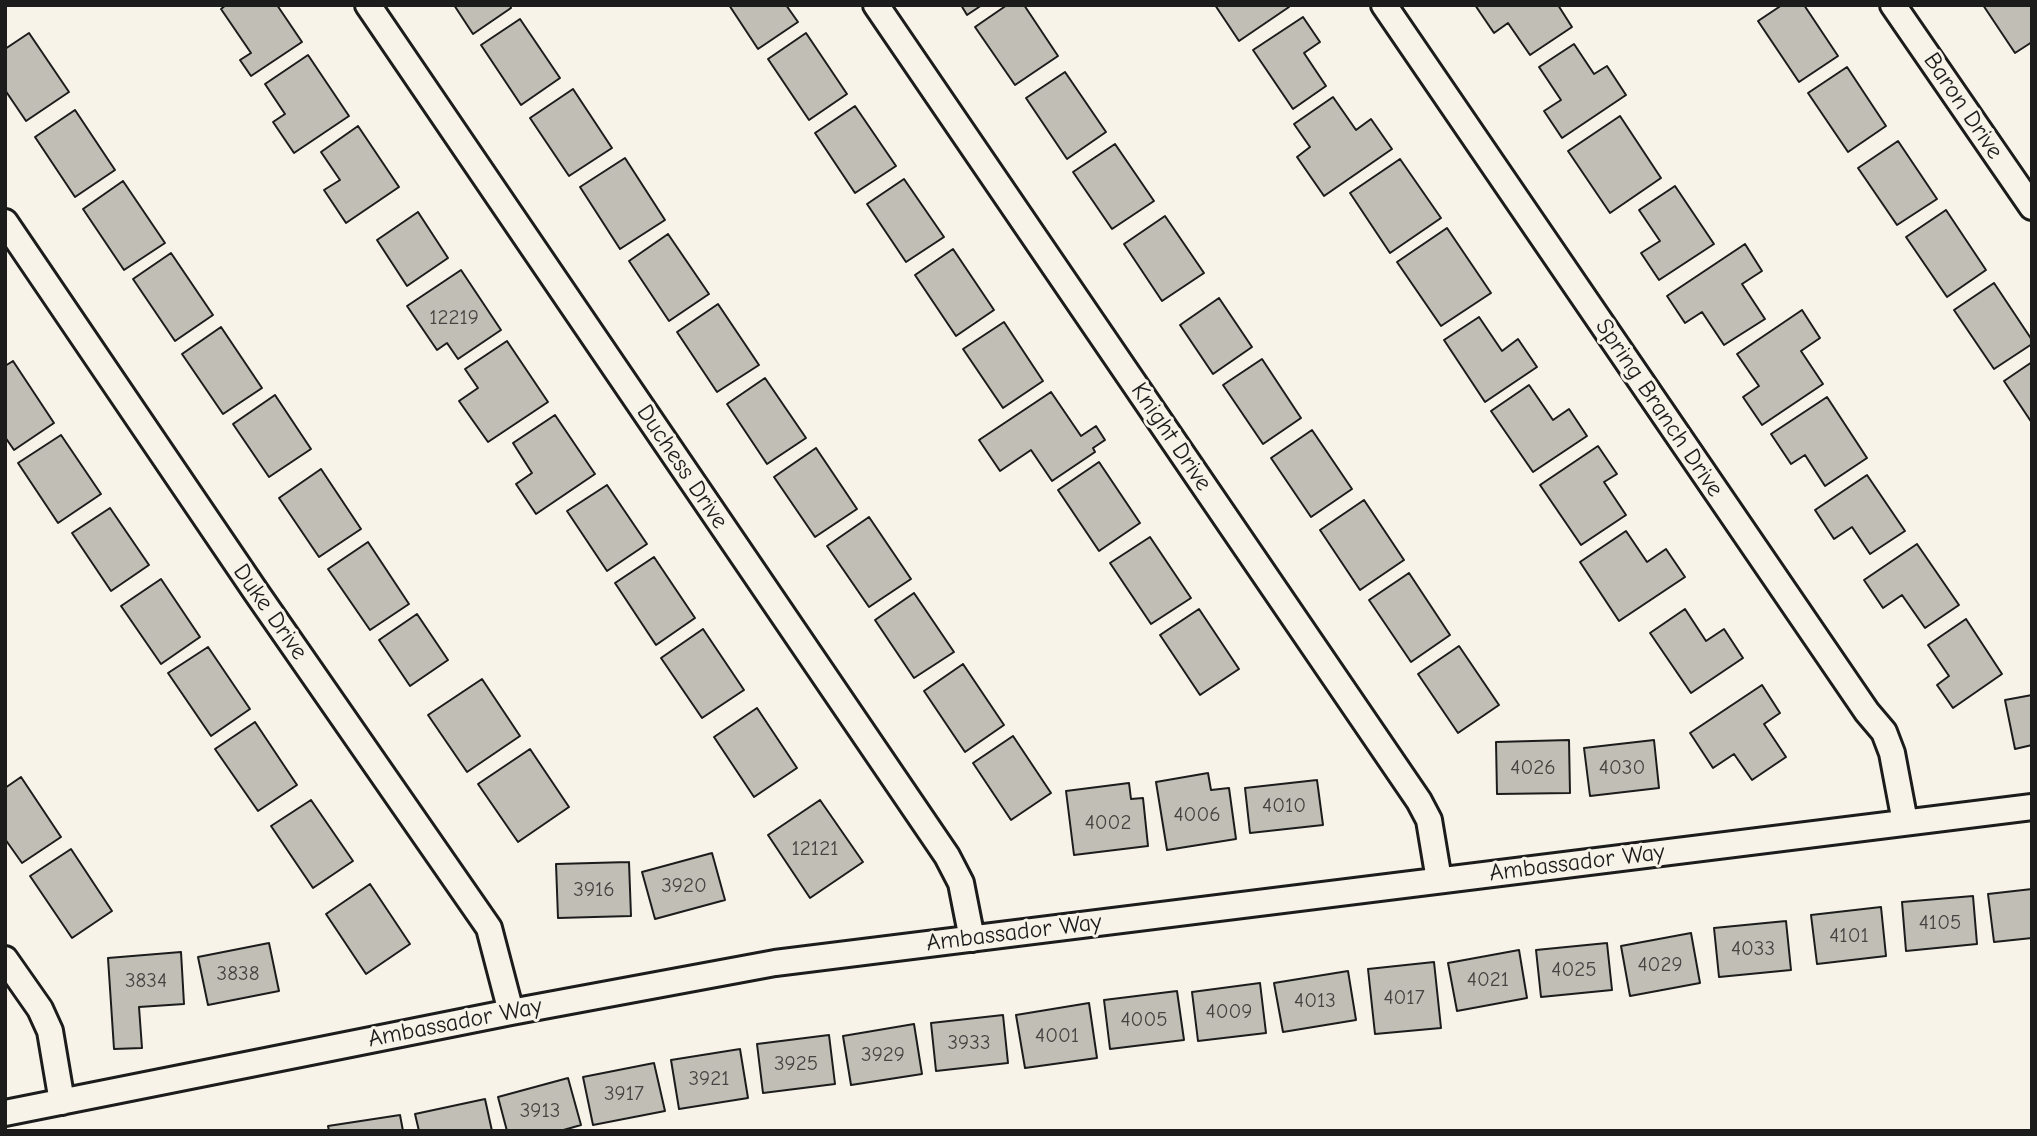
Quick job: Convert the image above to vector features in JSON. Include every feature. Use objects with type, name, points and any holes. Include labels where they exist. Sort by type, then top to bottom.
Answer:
[{"type":"street","name":"Duchess Drive","points":[[368,5],[947,856],[961,883],[972,939]]},
{"type":"street","name":"Knight Drive","points":[[876,5],[1419,801],[1429,820],[1439,880]]},
{"type":"street","name":"Spring Branch Drive","points":[[1384,5],[1867,712],[1884,732],[1892,753],[1905,822]]},
{"type":"street","name":"Baron Drive","points":[[1894,5],[2032,207]]},
{"type":"street","name":"Duke Drive","points":[[5,222],[256,592],[489,928],[511,1012]]},
{"type":"street","name":"Ambassador Way","points":[[5,1113],[511,1012],[775,963],[2032,807]]},
{"type":"street","points":[[5,959],[40,1009],[50,1031],[62,1102]]},
{"type":"building","points":[[226,5],[277,5],[302,42],[251,76],[240,60],[251,53],[221,9]]},
{"type":"building","points":[[454,5],[510,5],[511,8],[473,34]]},
{"type":"building","points":[[729,5],[786,5],[798,22],[758,49]]},
{"type":"building","points":[[961,5],[982,5],[967,15]]},
{"type":"building","points":[[1007,5],[1024,5],[1058,56],[1015,85],[975,27]]},
{"type":"building","points":[[1215,5],[1288,5],[1289,7],[1239,41]]},
{"type":"building","points":[[1475,5],[1558,5],[1572,27],[1530,55],[1508,23],[1494,33]]},
{"type":"building","points":[[1782,5],[1804,5],[1838,56],[1799,82],[1758,21]]},
{"type":"building","points":[[1983,5],[2032,5],[2032,42],[2015,53]]},
{"type":"building","points":[[1303,17],[1320,42],[1304,53],[1326,86],[1293,109],[1253,50]]},
{"type":"building","points":[[520,19],[560,78],[521,105],[481,45]]},
{"type":"building","points":[[29,33],[69,92],[26,121],[5,90],[5,49]]},
{"type":"building","points":[[806,33],[847,94],[809,120],[768,59]]},
{"type":"building","points":[[1574,44],[1594,74],[1607,66],[1626,95],[1562,138],[1544,111],[1561,100],[1539,67]]},
{"type":"building","points":[[308,55],[349,116],[294,153],[273,122],[285,114],[265,84]]},
{"type":"building","points":[[1847,67],[1886,126],[1848,152],[1808,93]]},
{"type":"building","points":[[1065,72],[1106,132],[1067,159],[1026,98]]},
{"type":"building","points":[[573,89],[612,148],[569,176],[530,118]]},
{"type":"building","points":[[1333,97],[1356,130],[1371,119],[1392,149],[1324,196],[1297,157],[1310,147],[1294,124]]},
{"type":"building","points":[[855,106],[896,166],[855,193],[815,133]]},
{"type":"building","points":[[75,110],[115,170],[75,197],[35,137]]},
{"type":"building","points":[[1620,116],[1661,178],[1610,213],[1568,151]]},
{"type":"building","points":[[358,126],[399,187],[346,223],[324,190],[340,180],[321,152]]},
{"type":"building","points":[[1898,141],[1937,199],[1897,225],[1858,168]]},
{"type":"building","points":[[1115,144],[1154,201],[1112,229],[1073,172]]},
{"type":"building","points":[[625,158],[665,220],[620,249],[580,187]]},
{"type":"building","points":[[1400,159],[1441,218],[1390,253],[1350,193]]},
{"type":"building","points":[[904,179],[944,237],[906,262],[867,204]]},
{"type":"building","points":[[123,181],[165,243],[124,270],[83,209]]},
{"type":"building","points":[[1675,186],[1714,244],[1659,280],[1641,253],[1660,241],[1639,210]]},
{"type":"building","points":[[1946,210],[1986,270],[1947,297],[1906,237]]},
{"type":"building","points":[[418,212],[448,258],[407,286],[377,240]]},
{"type":"building","points":[[1165,216],[1204,273],[1162,301],[1124,244]]},
{"type":"building","points":[[1447,228],[1491,293],[1441,326],[1397,262]]},
{"type":"building","points":[[668,234],[709,294],[669,321],[629,261]]},
{"type":"building","points":[[1745,244],[1762,271],[1742,284],[1765,319],[1724,345],[1702,312],[1685,323],[1667,296]]},
{"type":"building","points":[[953,249],[994,310],[956,336],[915,275]]},
{"type":"building","points":[[171,253],[213,315],[175,341],[133,279]]},
{"type":"building","points":[[461,270],[501,330],[458,359],[447,343],[437,350],[407,306]]},
{"type":"building","points":[[1994,283],[2032,340],[2032,344],[1994,369],[1954,310]]},
{"type":"building","points":[[1219,298],[1252,347],[1213,374],[1180,325]]},
{"type":"building","points":[[718,304],[759,365],[717,392],[677,332]]},
{"type":"building","points":[[1802,310],[1820,338],[1801,351],[1823,384],[1762,425],[1743,397],[1759,386],[1737,354]]},
{"type":"building","points":[[1479,317],[1502,351],[1518,339],[1537,367],[1485,402],[1444,340]]},
{"type":"building","points":[[1004,322],[1043,381],[1003,408],[963,349]]},
{"type":"building","points":[[221,327],[262,388],[223,414],[182,354]]},
{"type":"building","points":[[507,341],[548,402],[488,442],[459,401],[478,388],[465,369]]},
{"type":"building","points":[[1262,359],[1301,418],[1263,444],[1223,385]]},
{"type":"building","points":[[13,361],[54,423],[14,450],[5,437],[5,366]]},
{"type":"building","points":[[2032,362],[2032,423],[2004,381]]},
{"type":"building","points":[[765,378],[806,438],[767,464],[727,404]]},
{"type":"building","points":[[1529,385],[1553,420],[1569,409],[1587,436],[1533,472],[1491,411]]},
{"type":"building","points":[[1051,392],[1081,436],[1096,426],[1105,440],[1093,448],[1095,452],[1052,481],[1031,450],[1000,471],[979,440]]},
{"type":"building","points":[[275,395],[311,449],[269,477],[233,424]]},
{"type":"building","points":[[1827,397],[1867,458],[1825,486],[1805,455],[1791,464],[1771,434]]},
{"type":"building","points":[[555,415],[595,474],[536,514],[516,484],[532,473],[513,443]]},
{"type":"building","points":[[1312,430],[1352,489],[1311,517],[1271,458]]},
{"type":"building","points":[[61,435],[101,494],[58,523],[18,463]]},
{"type":"building","points":[[1598,446],[1617,474],[1604,482],[1626,515],[1581,545],[1540,485]]},
{"type":"building","points":[[816,448],[857,509],[815,537],[774,477]]},
{"type":"building","points":[[1099,462],[1140,523],[1099,551],[1058,490]]},
{"type":"building","points":[[321,469],[361,529],[319,557],[279,498]]},
{"type":"building","points":[[1867,475],[1905,531],[1870,554],[1852,527],[1834,539],[1815,510]]},
{"type":"building","points":[[607,485],[647,544],[607,571],[567,511]]},
{"type":"building","points":[[1364,500],[1404,560],[1360,590],[1320,530]]},
{"type":"building","points":[[110,508],[149,565],[111,591],[72,533]]},
{"type":"building","points":[[869,517],[911,579],[869,607],[827,546]]},
{"type":"building","points":[[1626,531],[1647,562],[1666,549],[1685,577],[1619,621],[1580,562]]},
{"type":"building","points":[[1150,537],[1191,598],[1151,624],[1110,563]]},
{"type":"building","points":[[368,542],[409,604],[370,630],[328,569]]},
{"type":"building","points":[[1917,544],[1959,605],[1925,628],[1902,595],[1883,608],[1864,580]]},
{"type":"building","points":[[654,557],[695,618],[656,645],[615,583]]},
{"type":"building","points":[[1409,573],[1450,635],[1411,662],[1369,600]]},
{"type":"building","points":[[161,579],[200,637],[161,664],[121,606]]},
{"type":"building","points":[[914,593],[954,652],[914,678],[875,620]]},
{"type":"building","points":[[1199,609],[1239,669],[1200,695],[1160,635]]},
{"type":"building","points":[[1685,609],[1706,641],[1724,629],[1743,658],[1691,693],[1650,633]]},
{"type":"building","points":[[417,614],[448,660],[410,686],[379,640]]},
{"type":"building","points":[[1966,619],[2002,674],[1953,708],[1937,685],[1949,676],[1928,645]]},
{"type":"building","points":[[703,629],[744,690],[702,718],[661,658]]},
{"type":"building","points":[[1459,646],[1499,705],[1458,733],[1418,674]]},
{"type":"building","points":[[208,647],[250,709],[211,736],[168,673]]},
{"type":"building","points":[[963,664],[1004,725],[965,752],[924,691]]},
{"type":"building","points":[[482,679],[520,736],[467,772],[428,715]]},
{"type":"building","points":[[1762,685],[1780,713],[1764,724],[1786,757],[1752,780],[1734,754],[1713,768],[1690,733]]},
{"type":"building","points":[[2032,695],[2032,745],[2015,749],[2005,700]]},
{"type":"building","points":[[757,708],[797,768],[754,797],[714,737]]},
{"type":"building","points":[[255,722],[297,785],[258,811],[215,749]]},
{"type":"building","points":[[1013,736],[1051,793],[1011,820],[973,763]]},
{"type":"building","points":[[1569,740],[1570,793],[1497,794],[1496,742]]},
{"type":"building","points":[[1654,740],[1659,788],[1590,796],[1584,748]]},
{"type":"building","points":[[530,749],[569,807],[518,842],[478,784]]},
{"type":"building","points":[[1208,773],[1211,790],[1229,788],[1236,839],[1167,850],[1156,782]]},
{"type":"building","points":[[21,777],[61,837],[22,863],[5,839],[5,788]]},
{"type":"building","points":[[1317,780],[1323,825],[1250,833],[1245,788]]},
{"type":"building","points":[[1129,783],[1131,799],[1143,798],[1148,846],[1074,855],[1066,791]]},
{"type":"building","points":[[311,800],[353,861],[313,888],[271,826]]},
{"type":"building","points":[[820,800],[863,862],[810,898],[768,835]]},
{"type":"building","points":[[71,849],[112,911],[72,938],[30,876]]},
{"type":"building","points":[[712,853],[725,900],[655,919],[642,872]]},
{"type":"building","points":[[629,862],[631,916],[558,918],[556,864]]},
{"type":"building","points":[[370,884],[410,944],[366,974],[326,914]]},
{"type":"building","points":[[2032,889],[2032,938],[1994,942],[1988,894]]},
{"type":"building","points":[[1973,896],[1977,944],[1906,951],[1902,902]]},
{"type":"building","points":[[1881,907],[1886,956],[1817,964],[1811,915]]},
{"type":"building","points":[[1786,921],[1791,970],[1719,977],[1714,928]]},
{"type":"building","points":[[1691,933],[1700,983],[1630,996],[1621,946]]},
{"type":"building","points":[[269,943],[279,991],[208,1005],[198,957]]},
{"type":"building","points":[[1607,943],[1612,990],[1541,997],[1536,950]]},
{"type":"building","points":[[1519,950],[1527,998],[1457,1011],[1448,963]]},
{"type":"building","points":[[181,952],[184,1004],[139,1007],[142,1048],[114,1049],[108,958]]},
{"type":"building","points":[[1434,962],[1441,1028],[1375,1034],[1368,969]]},
{"type":"building","points":[[1348,971],[1356,1020],[1283,1032],[1274,983]]},
{"type":"building","points":[[1260,983],[1266,1033],[1198,1041],[1192,992]]},
{"type":"building","points":[[1177,991],[1184,1040],[1110,1049],[1104,1000]]},
{"type":"building","points":[[1089,1003],[1097,1058],[1025,1068],[1016,1015]]},
{"type":"building","points":[[1003,1015],[1008,1063],[936,1071],[931,1023]]},
{"type":"building","points":[[914,1024],[922,1074],[851,1085],[843,1036]]},
{"type":"building","points":[[829,1035],[835,1084],[763,1093],[757,1044]]},
{"type":"building","points":[[740,1049],[748,1098],[679,1109],[671,1060]]},
{"type":"building","points":[[654,1063],[665,1111],[593,1125],[583,1077]]},
{"type":"building","points":[[568,1078],[581,1125],[560,1131],[507,1131],[498,1097]]},
{"type":"building","points":[[485,1099],[492,1131],[419,1131],[415,1114]]},
{"type":"building","points":[[400,1115],[403,1131],[329,1131],[328,1126]]}]
